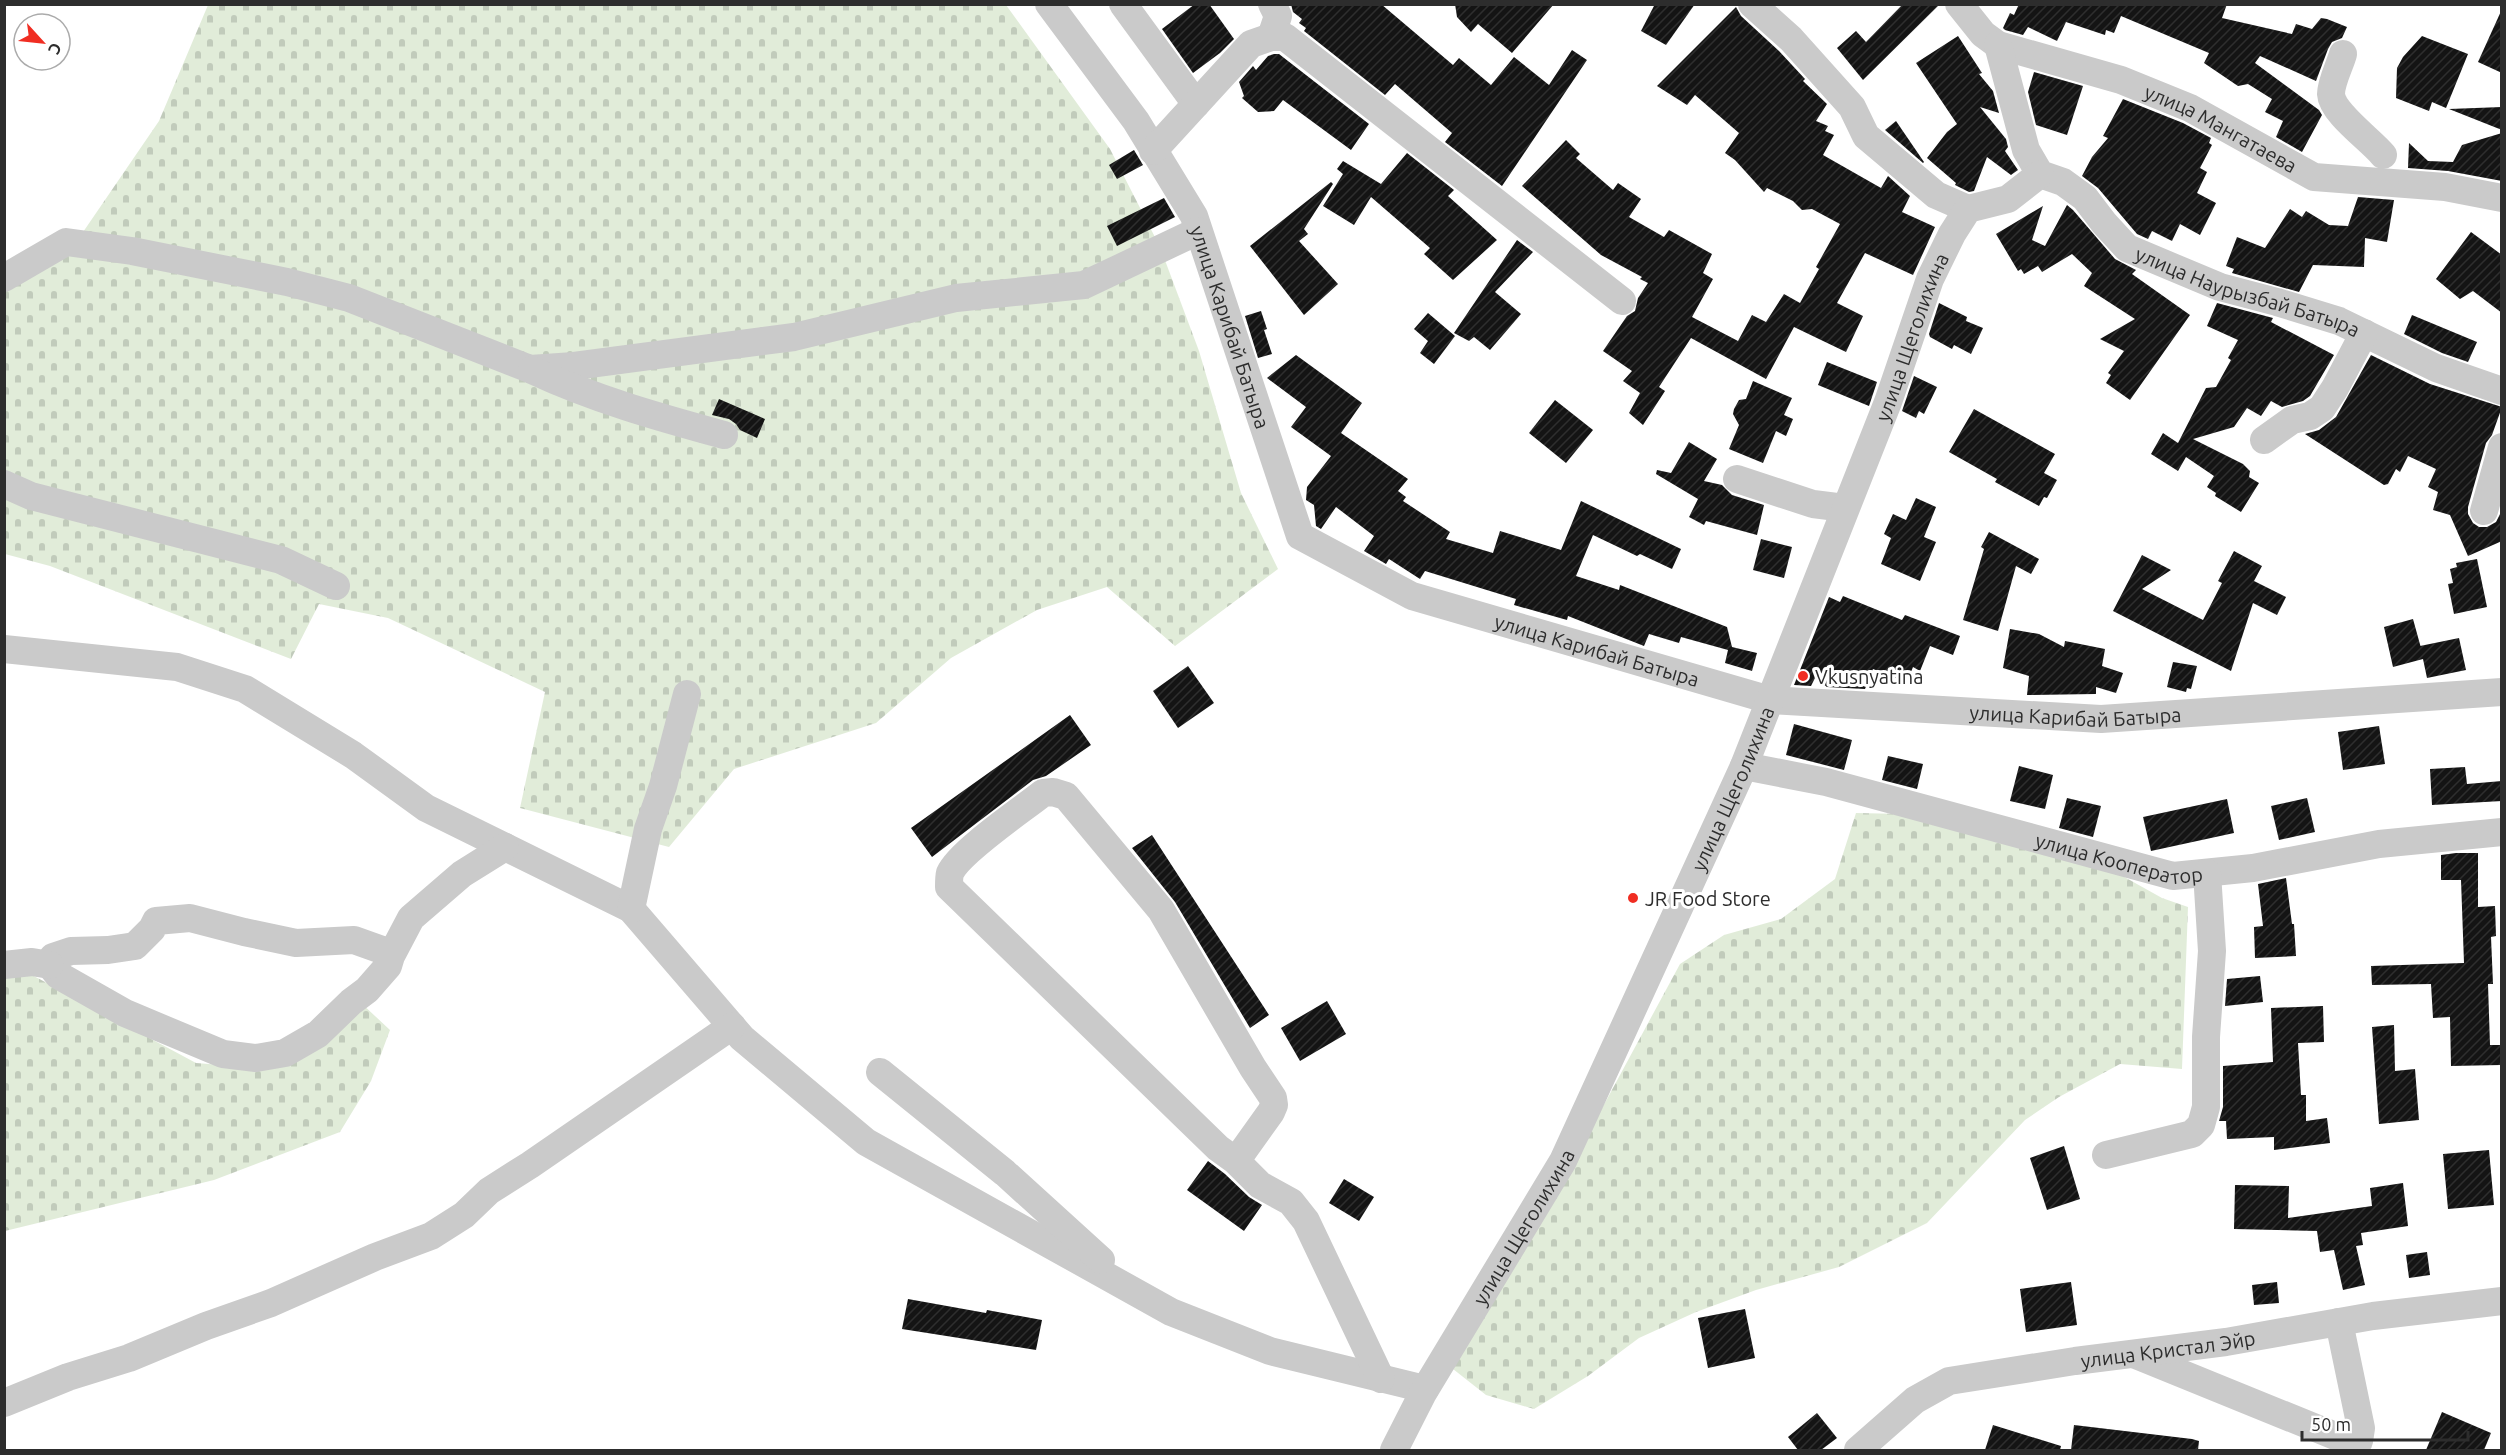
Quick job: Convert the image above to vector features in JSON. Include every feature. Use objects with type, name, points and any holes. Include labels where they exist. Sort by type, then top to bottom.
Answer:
[{"type":"street","name":"улица Карибай Батыра","points":[[1048,4],[1136,121],[1194,216],[1300,536],[1412,596],[1770,700],[2101,720],[2502,692]]},
{"type":"street","points":[[1123,4],[1196,104]]},
{"type":"street","points":[[1271,37],[1278,16],[1272,4]]},
{"type":"street","points":[[1752,4],[1791,39],[1852,107],[1866,136],[1936,195],[1968,209],[2008,199],[2040,174],[2026,150],[1998,45]]},
{"type":"street","name":"улица Мангатаева","points":[[1959,4],[1983,34],[1998,45],[2121,80],[2190,108],[2314,177],[2445,186],[2502,198]]},
{"type":"street","points":[[1153,151],[1251,44],[1271,37],[1285,37],[1622,301]]},
{"type":"street","points":[[2343,54],[2331,92],[2333,102],[2362,137],[2376,146],[2386,148],[2372,182]]},
{"type":"street","name":"улица Наурызбай Батыра","points":[[2040,174],[2063,182],[2085,198],[2127,248],[2220,287],[2339,321],[2436,368],[2502,392]]},
{"type":"street","name":"улица Щеголихина","points":[[1394,1450],[1425,1389],[1563,1161],[1744,766],[1888,402],[1930,279],[1952,234],[1968,209]]},
{"type":"street","points":[[530,369],[574,366],[794,337],[956,298],[1084,285],[1198,231]]},
{"type":"street","points":[[4,278],[66,242],[132,250],[287,282],[349,298],[616,405],[724,435]]},
{"type":"street","points":[[2264,440],[2292,420],[2310,416],[2322,408],[2364,333]]},
{"type":"street","points":[[2484,511],[2502,447]]},
{"type":"street","points":[[1737,479],[1813,504],[1845,508]]},
{"type":"street","points":[[4,484],[31,496],[281,560],[336,586]]},
{"type":"street","points":[[4,649],[177,667],[245,689],[353,755],[426,808],[631,909],[742,1038],[866,1142],[1171,1312],[1270,1351],[1425,1389]]},
{"type":"street","points":[[631,909],[648,829],[687,694]]},
{"type":"street","name":"улица Кооператор","points":[[1744,766],[1826,782],[2173,876],[2253,868],[2379,843],[2502,832]]},
{"type":"street","points":[[1236,1161],[1271,1112],[1274,1105],[1273,1098],[1253,1068],[1161,910],[1066,796],[1053,792],[1043,794],[990,833],[958,862],[950,874],[949,887],[1209,1140],[1236,1161],[1260,1185],[1291,1202],[1306,1221],[1381,1379]]},
{"type":"street","points":[[4,965],[32,962],[50,965],[58,975],[125,1013],[223,1054],[256,1058],[285,1053],[318,1034],[367,990],[388,966],[411,918],[462,874],[505,847]]},
{"type":"street","points":[[2106,1155],[2192,1134],[2201,1125],[2205,1114],[2206,1037],[2212,951],[2207,873]]},
{"type":"street","points":[[50,965],[53,957],[71,951],[108,950],[135,946],[156,921],[190,918],[297,943],[354,940],[382,950],[391,956]]},
{"type":"street","points":[[4,1403],[68,1377],[129,1358],[206,1326],[271,1303],[375,1257],[431,1236],[464,1215],[489,1191],[732,1026]]},
{"type":"street","points":[[880,1072],[1005,1173],[1138,1293]]},
{"type":"street","name":"улица Кристал Эйр","points":[[1858,1450],[1915,1400],[1949,1381],[2226,1342],[2339,1322],[2502,1301]]},
{"type":"street","points":[[2134,1354],[2350,1442],[2359,1441],[2361,1428],[2339,1322]]},
{"type":"green space","points":[[208,5],[1006,5],[1110,149],[1160,247],[1199,351],[1241,493],[1278,569],[1175,646],[1107,587],[1037,610],[951,658],[876,723],[734,769],[669,847],[520,808],[545,692],[388,618],[319,604],[291,659],[50,566],[5,554],[4,287],[68,254],[159,121]]},
{"type":"green space","points":[[1856,813],[1903,814],[2119,874],[2162,898],[2188,907],[2182,1069],[2120,1064],[2059,1097],[2025,1120],[1927,1223],[1839,1267],[1756,1290],[1696,1312],[1639,1338],[1588,1376],[1534,1409],[1486,1395],[1453,1369],[1600,1112],[1680,964],[1724,935],[1781,919],[1835,879]]},
{"type":"green space","points":[[32,975],[196,1063],[270,1069],[360,1002],[390,1030],[371,1081],[340,1132],[214,1180],[5,1231],[4,978]]},
{"type":"building","points":[[1195,4],[1209,4],[1234,39],[1220,53],[1193,73],[1162,29]]},
{"type":"building","points":[[1291,4],[1381,4],[1453,65],[1459,58],[1491,85],[1514,57],[1549,85],[1572,50],[1587,60],[1502,186],[1445,142],[1452,133],[1395,84],[1385,95],[1304,31],[1306,28],[1299,23],[1302,19],[1293,12]]},
{"type":"building","points":[[1455,4],[1554,4],[1512,53],[1478,24],[1471,32],[1457,17]]},
{"type":"building","points":[[1655,4],[1695,4],[1666,45],[1641,31]]},
{"type":"building","points":[[1903,4],[1940,4],[1863,80],[1837,48],[1856,31],[1866,42]]},
{"type":"building","points":[[2019,4],[2227,4],[2222,18],[2292,34],[2296,24],[2312,29],[2321,18],[2347,27],[2342,38],[2332,42],[2316,81],[2260,56],[2255,63],[2319,110],[2322,115],[2302,152],[2276,137],[2283,121],[2265,112],[2272,99],[2248,84],[2238,86],[2204,63],[2209,53],[2121,16],[2114,33],[2106,30],[2105,35],[2066,22],[2057,41],[2028,27],[2023,35],[2005,30],[2003,28],[2010,13],[2014,15]]},
{"type":"building","points":[[1736,7],[1741,16],[1779,51],[1805,79],[1803,81],[1827,104],[1816,121],[1828,126],[1825,131],[1834,135],[1823,155],[1881,188],[1888,176],[1910,196],[1902,212],[1935,227],[1913,275],[1865,253],[1837,303],[1863,316],[1846,352],[1794,327],[1766,379],[1691,338],[1659,387],[1665,391],[1643,425],[1629,413],[1640,393],[1623,381],[1632,371],[1603,351],[1627,316],[1635,311],[1638,298],[1648,283],[1640,279],[1642,277],[1601,255],[1522,186],[1566,140],[1580,154],[1576,158],[1613,190],[1618,183],[1641,199],[1629,217],[1664,237],[1669,230],[1712,254],[1703,273],[1713,279],[1692,317],[1738,341],[1752,315],[1766,322],[1784,294],[1800,303],[1819,269],[1816,267],[1840,224],[1812,209],[1802,210],[1793,201],[1767,188],[1764,192],[1735,160],[1725,153],[1739,133],[1695,95],[1687,105],[1657,86]]},
{"type":"building","points":[[2502,9],[2502,73],[2478,62]]},
{"type":"building","points":[[1958,36],[1982,73],[1979,74],[1993,91],[1999,113],[1980,107],[2006,139],[2008,147],[2005,151],[2018,170],[2011,175],[1987,157],[1974,191],[1969,192],[1955,185],[1956,183],[1927,158],[1947,132],[1957,124],[1916,63]]},
{"type":"building","points":[[2422,36],[2468,54],[2446,108],[2432,102],[2429,111],[2396,98],[2397,68],[2403,57]]},
{"type":"building","points":[[1279,54],[1369,124],[1351,150],[1283,100],[1274,111],[1258,112],[1242,98],[1244,96],[1239,82],[1253,66],[1256,70],[1268,56]]},
{"type":"building","points":[[2034,72],[2083,86],[2067,135],[2036,125],[2028,92]]},
{"type":"building","points":[[2123,99],[2183,123],[2211,138],[2209,143],[2212,145],[2200,168],[2207,172],[2197,193],[2216,203],[2200,235],[2180,224],[2172,241],[2152,231],[2148,239],[2137,234],[2098,188],[2082,176],[2092,157],[2108,138],[2103,136]]},
{"type":"building","points":[[2502,107],[2502,130],[2449,109]]},
{"type":"building","points":[[1896,121],[1924,162],[1923,163],[1885,130]]},
{"type":"building","points":[[2502,133],[2502,181],[2448,171],[2408,168],[2409,143],[2428,161],[2453,162],[2462,145]]},
{"type":"building","points":[[1134,150],[1143,165],[1117,179],[1109,165]]},
{"type":"building","points":[[1407,153],[1454,190],[1448,196],[1497,240],[1453,280],[1424,254],[1430,248],[1371,197],[1354,225],[1323,206],[1343,174],[1337,169],[1343,161],[1381,184]]},
{"type":"building","points":[[1331,182],[1333,184],[1304,229],[1308,234],[1299,241],[1338,284],[1304,315],[1250,246]]},
{"type":"building","points":[[2358,197],[2394,200],[2387,242],[2365,238],[2364,267],[2313,265],[2299,292],[2232,273],[2234,269],[2226,266],[2237,237],[2265,248],[2290,209],[2302,217],[2306,211],[2329,225],[2348,226]]},
{"type":"building","points":[[1164,198],[1175,217],[1117,246],[1107,226]]},
{"type":"building","points":[[2067,205],[2115,259],[2136,270],[2132,274],[2190,315],[2130,400],[2106,383],[2111,375],[2108,373],[2124,351],[2100,339],[2135,319],[2084,286],[2092,273],[2072,254],[2042,272],[2038,266],[2024,274],[2021,269],[2018,271],[1996,234],[2043,206],[2032,240],[2045,246]]},
{"type":"building","points":[[2471,232],[2502,255],[2502,313],[2473,291],[2460,299],[2436,279]]},
{"type":"building","points":[[1517,240],[1533,252],[1495,292],[1521,314],[1490,350],[1474,337],[1469,341],[1454,333]]},
{"type":"building","points":[[1939,303],[1967,317],[1966,321],[1983,328],[1971,354],[1954,345],[1952,349],[1930,337]]},
{"type":"building","points":[[2217,303],[2273,318],[2271,322],[2334,355],[2310,396],[2303,401],[2282,407],[2271,401],[2261,416],[2247,408],[2234,427],[2193,439],[2243,464],[2250,471],[2249,477],[2259,483],[2241,512],[2215,496],[2216,493],[2207,487],[2214,476],[2186,457],[2178,471],[2151,454],[2163,433],[2178,443],[2206,388],[2216,387],[2231,360],[2228,358],[2238,340],[2207,326]]},
{"type":"building","points":[[1261,311],[1267,329],[1264,330],[1272,354],[1258,358],[1245,316]]},
{"type":"building","points":[[1428,313],[1455,336],[1434,364],[1420,353],[1428,341],[1414,329]]},
{"type":"building","points":[[2412,315],[2477,342],[2468,362],[2442,353],[2404,334]]},
{"type":"building","points":[[1296,355],[1362,403],[1341,433],[1408,479],[1398,491],[1406,497],[1403,501],[1450,532],[1446,539],[1493,553],[1500,531],[1561,550],[1581,501],[1681,549],[1672,569],[1640,554],[1637,556],[1593,535],[1576,576],[1619,590],[1620,585],[1727,627],[1732,647],[1757,653],[1752,671],[1725,663],[1728,650],[1681,637],[1679,643],[1649,634],[1644,646],[1568,616],[1567,620],[1514,605],[1516,599],[1425,571],[1420,579],[1389,559],[1386,564],[1364,551],[1374,536],[1336,507],[1321,529],[1316,526],[1314,505],[1306,500],[1307,487],[1331,456],[1291,427],[1306,407],[1267,378]]},
{"type":"building","points":[[2371,355],[2430,384],[2502,407],[2492,435],[2486,443],[2468,514],[2473,523],[2479,527],[2487,527],[2496,522],[2502,510],[2502,541],[2468,556],[2450,515],[2433,510],[2438,492],[2428,487],[2436,469],[2408,456],[2400,472],[2396,469],[2388,484],[2384,485],[2305,434],[2319,430],[2336,417]]},
{"type":"building","points":[[1827,362],[1877,382],[1869,406],[1818,385]]},
{"type":"building","points":[[1914,376],[1937,387],[1924,414],[1919,411],[1916,418],[1902,411]]},
{"type":"building","points":[[1753,381],[1792,398],[1784,415],[1793,419],[1786,436],[1776,431],[1763,463],[1729,449],[1739,425],[1733,414],[1734,409],[1739,400],[1746,399]]},
{"type":"building","points":[[719,399],[765,419],[757,438],[740,430],[729,419],[712,415]]},
{"type":"building","points":[[1555,400],[1593,430],[1566,463],[1529,433]]},
{"type":"building","points":[[1974,409],[2055,454],[2044,473],[2057,480],[2047,498],[2044,497],[2039,506],[1995,482],[1997,479],[1949,452]]},
{"type":"building","points":[[1689,442],[1717,459],[1704,481],[1722,485],[1732,495],[1764,505],[1757,535],[1706,521],[1704,525],[1689,517],[1698,499],[1656,474],[1657,470],[1671,473]]},
{"type":"building","points":[[1916,498],[1936,507],[1924,537],[1936,542],[1920,581],[1881,564],[1891,538],[1884,534],[1893,514],[1906,520]]},
{"type":"building","points":[[1989,532],[2039,559],[2031,574],[2016,566],[1998,631],[1963,620],[1984,549],[1981,547]]},
{"type":"building","points":[[1761,539],[1792,547],[1784,578],[1753,570]]},
{"type":"building","points":[[2234,551],[2262,566],[2254,581],[2286,597],[2277,615],[2253,603],[2231,671],[2113,611],[2142,555],[2171,570],[2142,589],[2203,620],[2222,583],[2218,581]]},
{"type":"building","points":[[2477,559],[2487,607],[2454,614],[2448,584],[2453,583],[2450,569],[2457,567],[2456,563]]},
{"type":"building","points":[[1843,596],[1902,620],[1905,615],[1960,636],[1953,655],[1930,646],[1920,671],[1913,667],[1907,682],[1873,669],[1865,689],[1827,687],[1815,678],[1811,686],[1794,685],[1829,597],[1840,602]]},
{"type":"building","points":[[2413,619],[2420,646],[2459,638],[2466,670],[2427,678],[2423,659],[2393,667],[2384,627]]},
{"type":"building","points":[[2010,629],[2039,634],[2064,647],[2065,641],[2105,649],[2102,666],[2123,673],[2116,693],[2096,687],[2096,694],[2027,695],[2029,676],[2003,668]]},
{"type":"building","points":[[2173,662],[2197,666],[2191,689],[2187,688],[2186,692],[2167,687]]},
{"type":"building","points":[[1188,666],[1214,703],[1178,728],[1153,691]]},
{"type":"building","points":[[1070,715],[1091,745],[1046,776],[1033,780],[932,857],[911,828]]},
{"type":"building","points":[[1794,724],[1852,740],[1844,770],[1786,755]]},
{"type":"building","points":[[2379,726],[2385,764],[2343,770],[2338,732]]},
{"type":"building","points":[[1888,756],[1923,764],[1917,789],[1882,780]]},
{"type":"building","points":[[2019,766],[2053,775],[2045,809],[2010,801]]},
{"type":"building","points":[[2465,767],[2467,784],[2502,781],[2502,801],[2432,805],[2430,769]]},
{"type":"building","points":[[2067,798],[2101,806],[2093,837],[2059,828]]},
{"type":"building","points":[[2307,798],[2315,832],[2279,840],[2271,806]]},
{"type":"building","points":[[2227,799],[2234,833],[2151,851],[2143,817]]},
{"type":"building","points":[[1152,835],[1269,1015],[1250,1028],[1175,902],[1132,848]]},
{"type":"building","points":[[2478,853],[2478,907],[2495,906],[2496,936],[2491,937],[2493,984],[2488,984],[2490,1045],[2500,1045],[2501,1065],[2451,1066],[2450,1017],[2433,1018],[2431,984],[2372,985],[2371,966],[2464,963],[2461,880],[2441,880],[2441,855]]},
{"type":"building","points":[[2286,878],[2292,924],[2294,924],[2296,956],[2255,958],[2254,927],[2263,926],[2258,884]]},
{"type":"building","points":[[2260,976],[2263,1002],[2225,1006],[2227,979]]},
{"type":"building","points":[[1327,1001],[1346,1034],[1300,1061],[1281,1028]]},
{"type":"building","points":[[2323,1006],[2324,1042],[2298,1043],[2301,1095],[2306,1095],[2306,1121],[2327,1118],[2330,1143],[2274,1150],[2274,1137],[2227,1139],[2226,1121],[2219,1121],[2223,1107],[2223,1066],[2273,1062],[2271,1008]]},
{"type":"building","points":[[2394,1025],[2395,1071],[2415,1069],[2419,1120],[2379,1124],[2372,1027]]},
{"type":"building","points":[[2064,1146],[2080,1199],[2047,1210],[2030,1158]]},
{"type":"building","points":[[2489,1150],[2494,1205],[2448,1209],[2443,1154]]},
{"type":"building","points":[[1208,1161],[1249,1197],[1262,1205],[1244,1231],[1187,1190]]},
{"type":"building","points":[[1344,1179],[1374,1197],[1359,1221],[1329,1203]]},
{"type":"building","points":[[2403,1183],[2408,1226],[2361,1233],[2363,1245],[2356,1246],[2365,1285],[2343,1290],[2334,1250],[2320,1252],[2317,1231],[2234,1229],[2235,1185],[2289,1186],[2288,1218],[2372,1206],[2370,1188]]},
{"type":"building","points":[[2427,1252],[2430,1275],[2409,1278],[2406,1255]]},
{"type":"building","points":[[2071,1282],[2077,1325],[2026,1332],[2020,1289]]},
{"type":"building","points":[[2277,1282],[2279,1303],[2254,1305],[2252,1285]]},
{"type":"building","points":[[908,1299],[1042,1320],[1036,1350],[902,1329]]},
{"type":"building","points":[[1745,1309],[1755,1358],[1708,1368],[1698,1318]]},
{"type":"building","points":[[2442,1412],[2491,1433],[2484,1450],[2426,1450]]},
{"type":"building","points":[[1817,1413],[1837,1438],[1821,1450],[1798,1450],[1788,1437]]},
{"type":"building","points":[[1993,1425],[2061,1446],[2060,1450],[1985,1450]]},
{"type":"building","points":[[2074,1425],[2192,1439],[2199,1441],[2198,1450],[2071,1450]]},
{"type":"place","name":"Vkusnyatina","points":[[1803,676]]},
{"type":"place","name":"JR Food Store","points":[[1633,898]]}]
